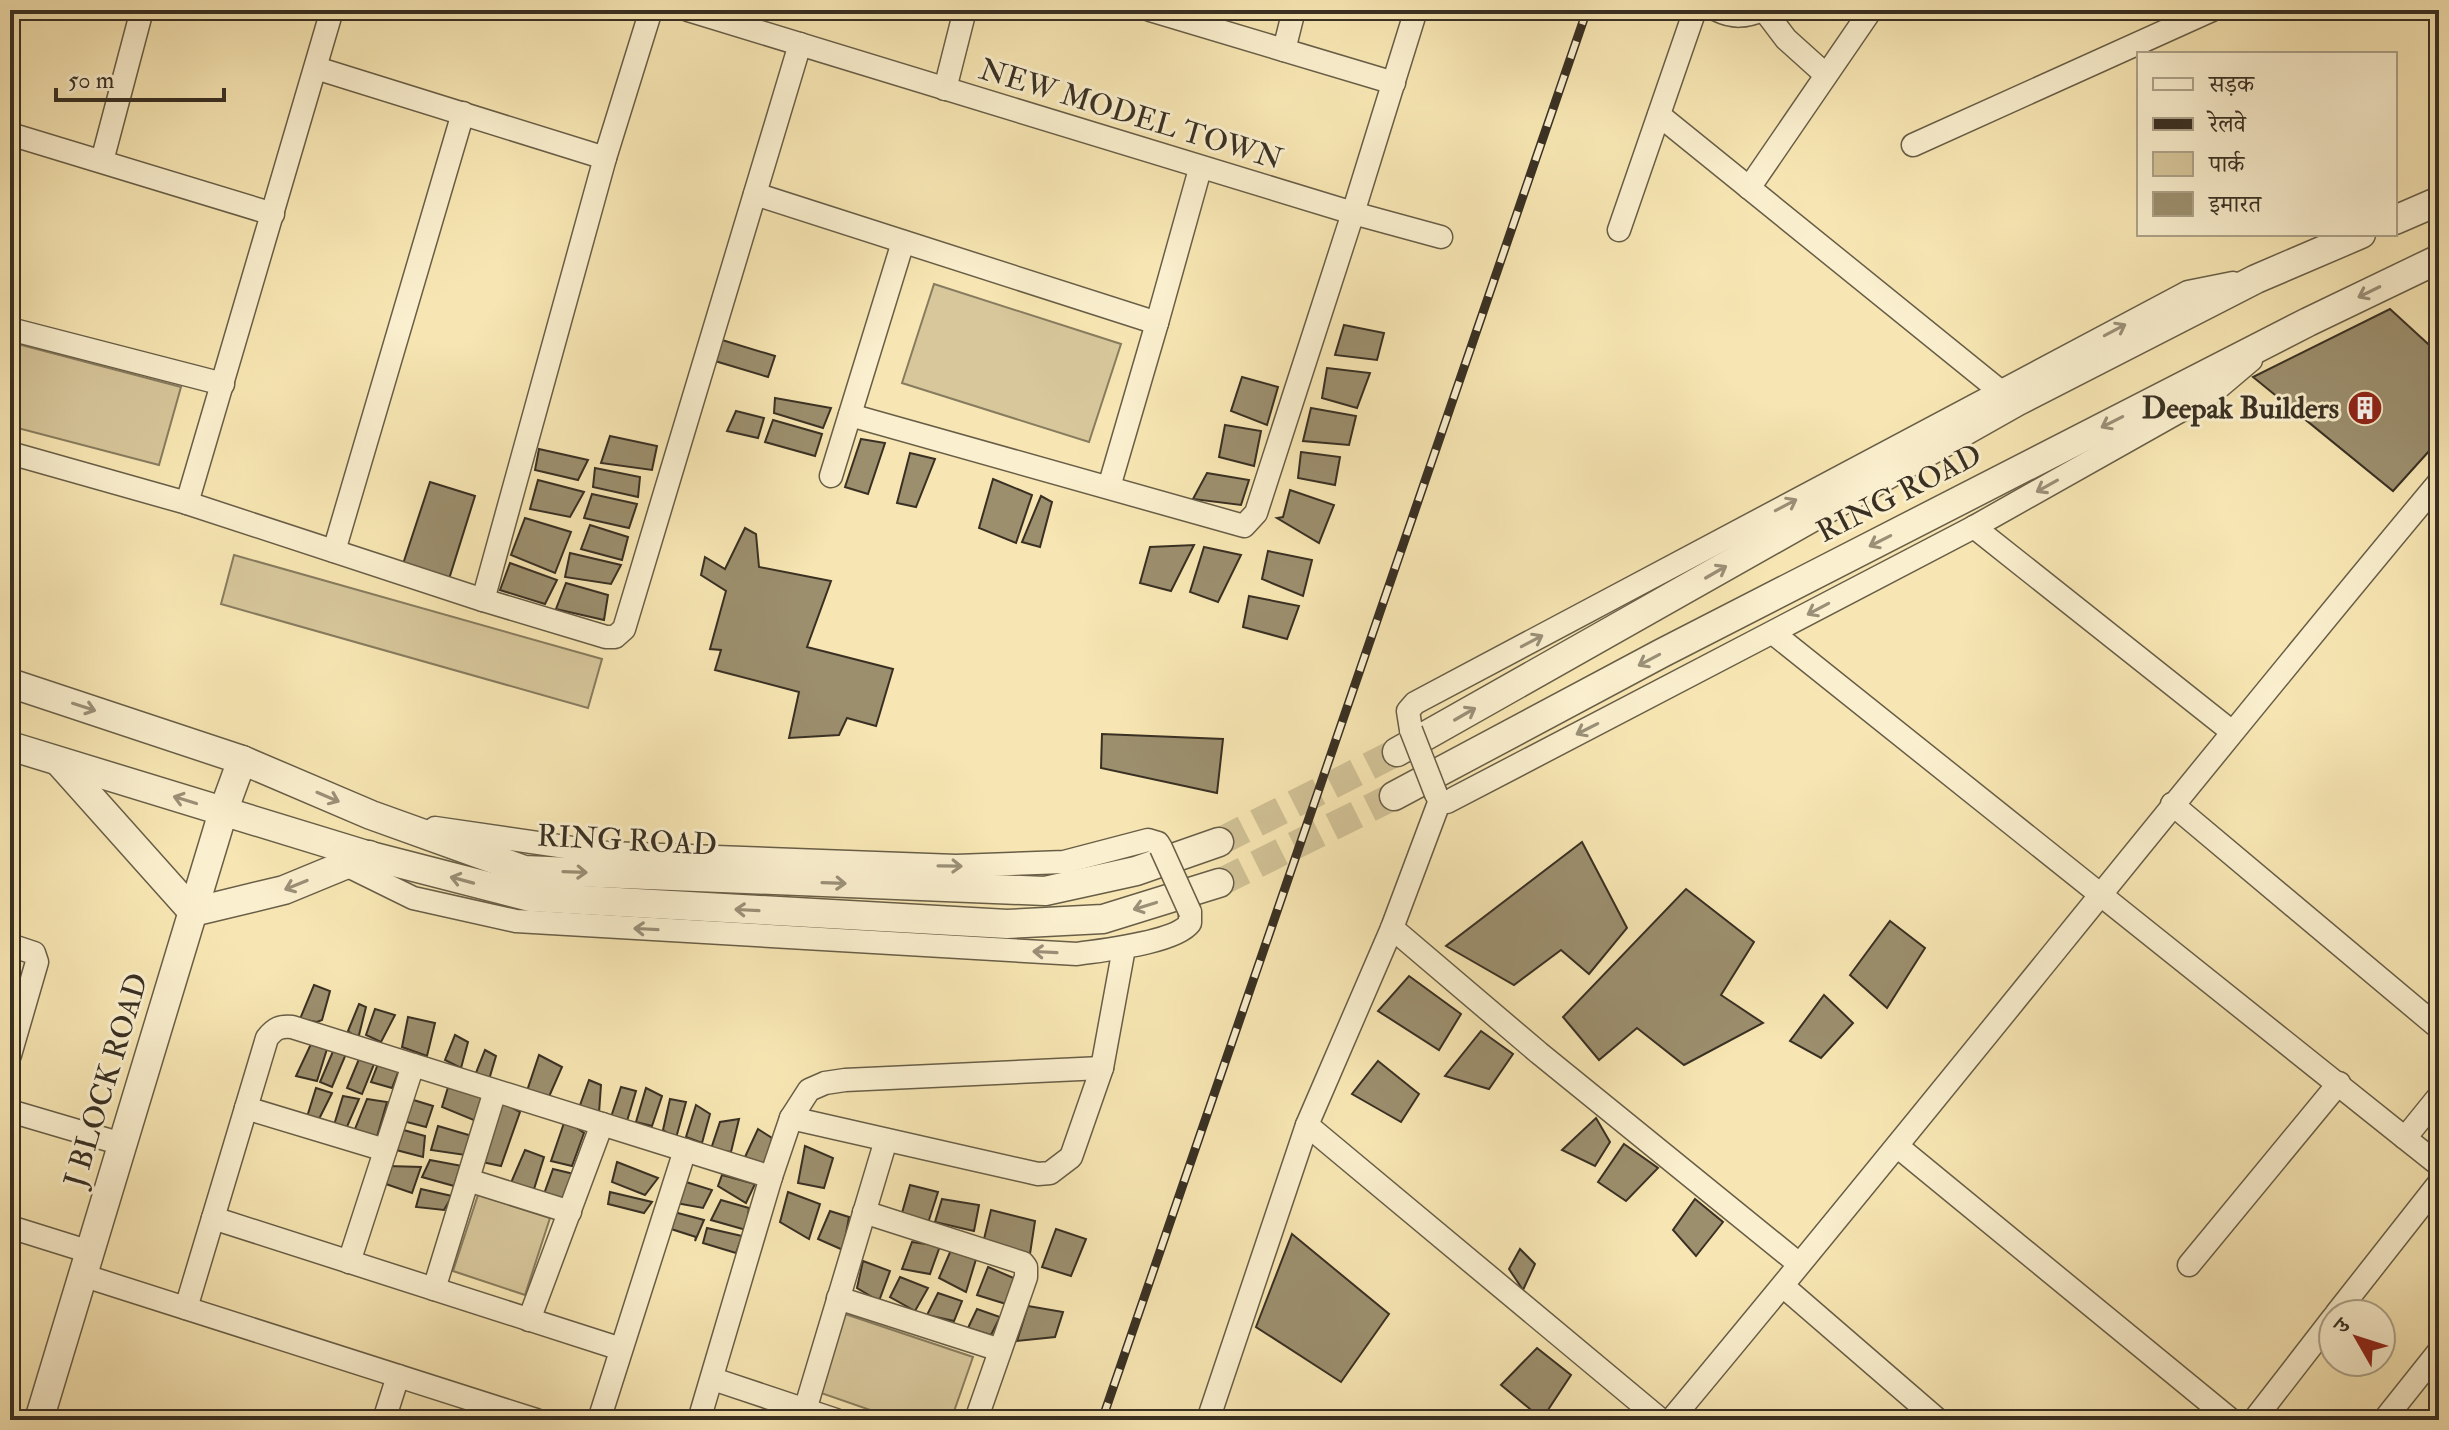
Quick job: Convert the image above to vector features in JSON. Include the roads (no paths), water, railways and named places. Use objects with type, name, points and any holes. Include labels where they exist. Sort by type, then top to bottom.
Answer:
[{"type":"street","points":[[102,161],[142,10]]},
{"type":"street","points":[[187,503],[332,10]]},
{"type":"street","points":[[483,600],[605,158],[651,10]]},
{"type":"street","name":"NEW MODEL TOWN","points":[[688,10],[1200,169],[1441,237]]},
{"type":"street","points":[[945,89],[965,10]]},
{"type":"street","points":[[1150,10],[1394,83]]},
{"type":"street","points":[[1284,50],[1294,10]]},
{"type":"street","points":[[850,415],[1244,526],[1252,520],[1416,10]]},
{"type":"street","points":[[1619,230],[1695,10]]},
{"type":"street","points":[[1717,10],[1739,16],[1750,16],[1763,10],[1786,39],[1826,75]]},
{"type":"street","points":[[1749,188],[1871,10]]},
{"type":"street","points":[[1913,145],[2212,10]]},
{"type":"street","points":[[10,453],[187,503],[483,600],[606,637],[615,637],[624,629],[800,44]]},
{"type":"street","points":[[316,68],[605,158]]},
{"type":"street","points":[[334,551],[463,113]]},
{"type":"street","points":[[1659,115],[2000,391]]},
{"type":"street","points":[[10,134],[273,214]]},
{"type":"street","points":[[1109,487],[1200,169]]},
{"type":"street","points":[[755,194],[1157,323]]},
{"type":"street","points":[[2397,219],[2439,201]]},
{"type":"street","name":"RING ROAD","points":[[1404,741],[2016,402],[2256,279],[2356,236]]},
{"type":"street","points":[[831,476],[903,242]]},
{"type":"street","name":"RING ROAD","points":[[1394,796],[1662,653],[2276,338],[2439,259]]},
{"type":"street","points":[[2256,279],[2188,292],[1415,703],[1408,711],[1404,741],[1438,797],[1447,802],[1974,527],[2212,393],[2276,338]]},
{"type":"street","points":[[10,329],[223,384]]},
{"type":"street","points":[[1671,1420],[1897,1146],[2231,731],[2439,482]]},
{"type":"street","points":[[1974,527],[2231,731]]},
{"type":"street","points":[[1773,633],[2439,1165]]},
{"type":"street","name":"RING ROAD","points":[[10,683],[242,760],[371,815],[524,870],[1045,891],[1136,871],[1219,842]]},
{"type":"street","name":"RING ROAD","points":[[10,746],[223,812],[357,860],[530,897],[1007,924],[1103,919],[1219,883]]},
{"type":"street","name":"J BLOCK ROAD","points":[[39,1420],[223,812],[242,760]]},
{"type":"street","points":[[58,761],[193,912],[284,890],[357,860],[413,898],[516,921],[1077,954],[1124,948],[1177,933],[1190,923],[1190,912],[1161,848],[1158,843],[1148,840],[1064,862],[956,866],[607,853],[468,835],[371,815]]},
{"type":"street","points":[[1208,1420],[1307,1125],[1392,928],[1438,797]]},
{"type":"street","points":[[2172,804],[2439,1028]]},
{"type":"street","points":[[1392,928],[1539,1053],[1799,1264]]},
{"type":"street","points":[[10,945],[34,953],[37,962],[10,1055]]},
{"type":"street","points":[[791,1118],[1038,1174],[1050,1173],[1071,1157],[1102,1068],[1124,948]]},
{"type":"street","points":[[186,1308],[267,1038],[274,1029],[282,1026],[771,1177]]},
{"type":"street","points":[[349,1262],[413,1065]]},
{"type":"street","points":[[699,1420],[771,1177],[791,1118],[809,1090],[825,1083],[845,1080],[1102,1068]]},
{"type":"street","points":[[2189,1265],[2339,1083]]},
{"type":"street","points":[[434,1289],[495,1091]]},
{"type":"street","points":[[2405,1138],[2439,1096]]},
{"type":"street","points":[[246,1108],[385,1150]]},
{"type":"street","points":[[10,1111],[122,1144]]},
{"type":"street","points":[[529,1320],[602,1124]]},
{"type":"street","points":[[1307,1125],[1661,1420]]},
{"type":"street","points":[[805,1410],[886,1140]]},
{"type":"street","points":[[1897,1146],[2231,1420]]},
{"type":"street","points":[[599,1420],[685,1150]]},
{"type":"street","points":[[468,1180],[570,1212]]},
{"type":"street","points":[[2349,1298],[2439,1183]]},
{"type":"street","points":[[864,1212],[1023,1263],[1026,1267],[1026,1277],[976,1420]]},
{"type":"street","points":[[213,1218],[621,1349]]},
{"type":"street","points":[[10,1227],[186,1308],[536,1420]]},
{"type":"street","points":[[1783,1286],[1938,1420]]},
{"type":"street","points":[[838,1298],[1000,1350]]},
{"type":"street","points":[[2254,1420],[2317,1339]]},
{"type":"street","points":[[2384,1420],[2439,1351]]},
{"type":"street","points":[[384,1420],[398,1376]]},
{"type":"street","points":[[713,1379],[836,1420]]},
{"type":"tunnel","points":[[1219,842],[1397,752]]},
{"type":"tunnel","points":[[1219,883],[1394,796]]},
{"type":"railway","points":[[1102,1420],[1587,10]]},
{"type":"place","name":"Deepak Builders","points":[[2365,408]]}]
